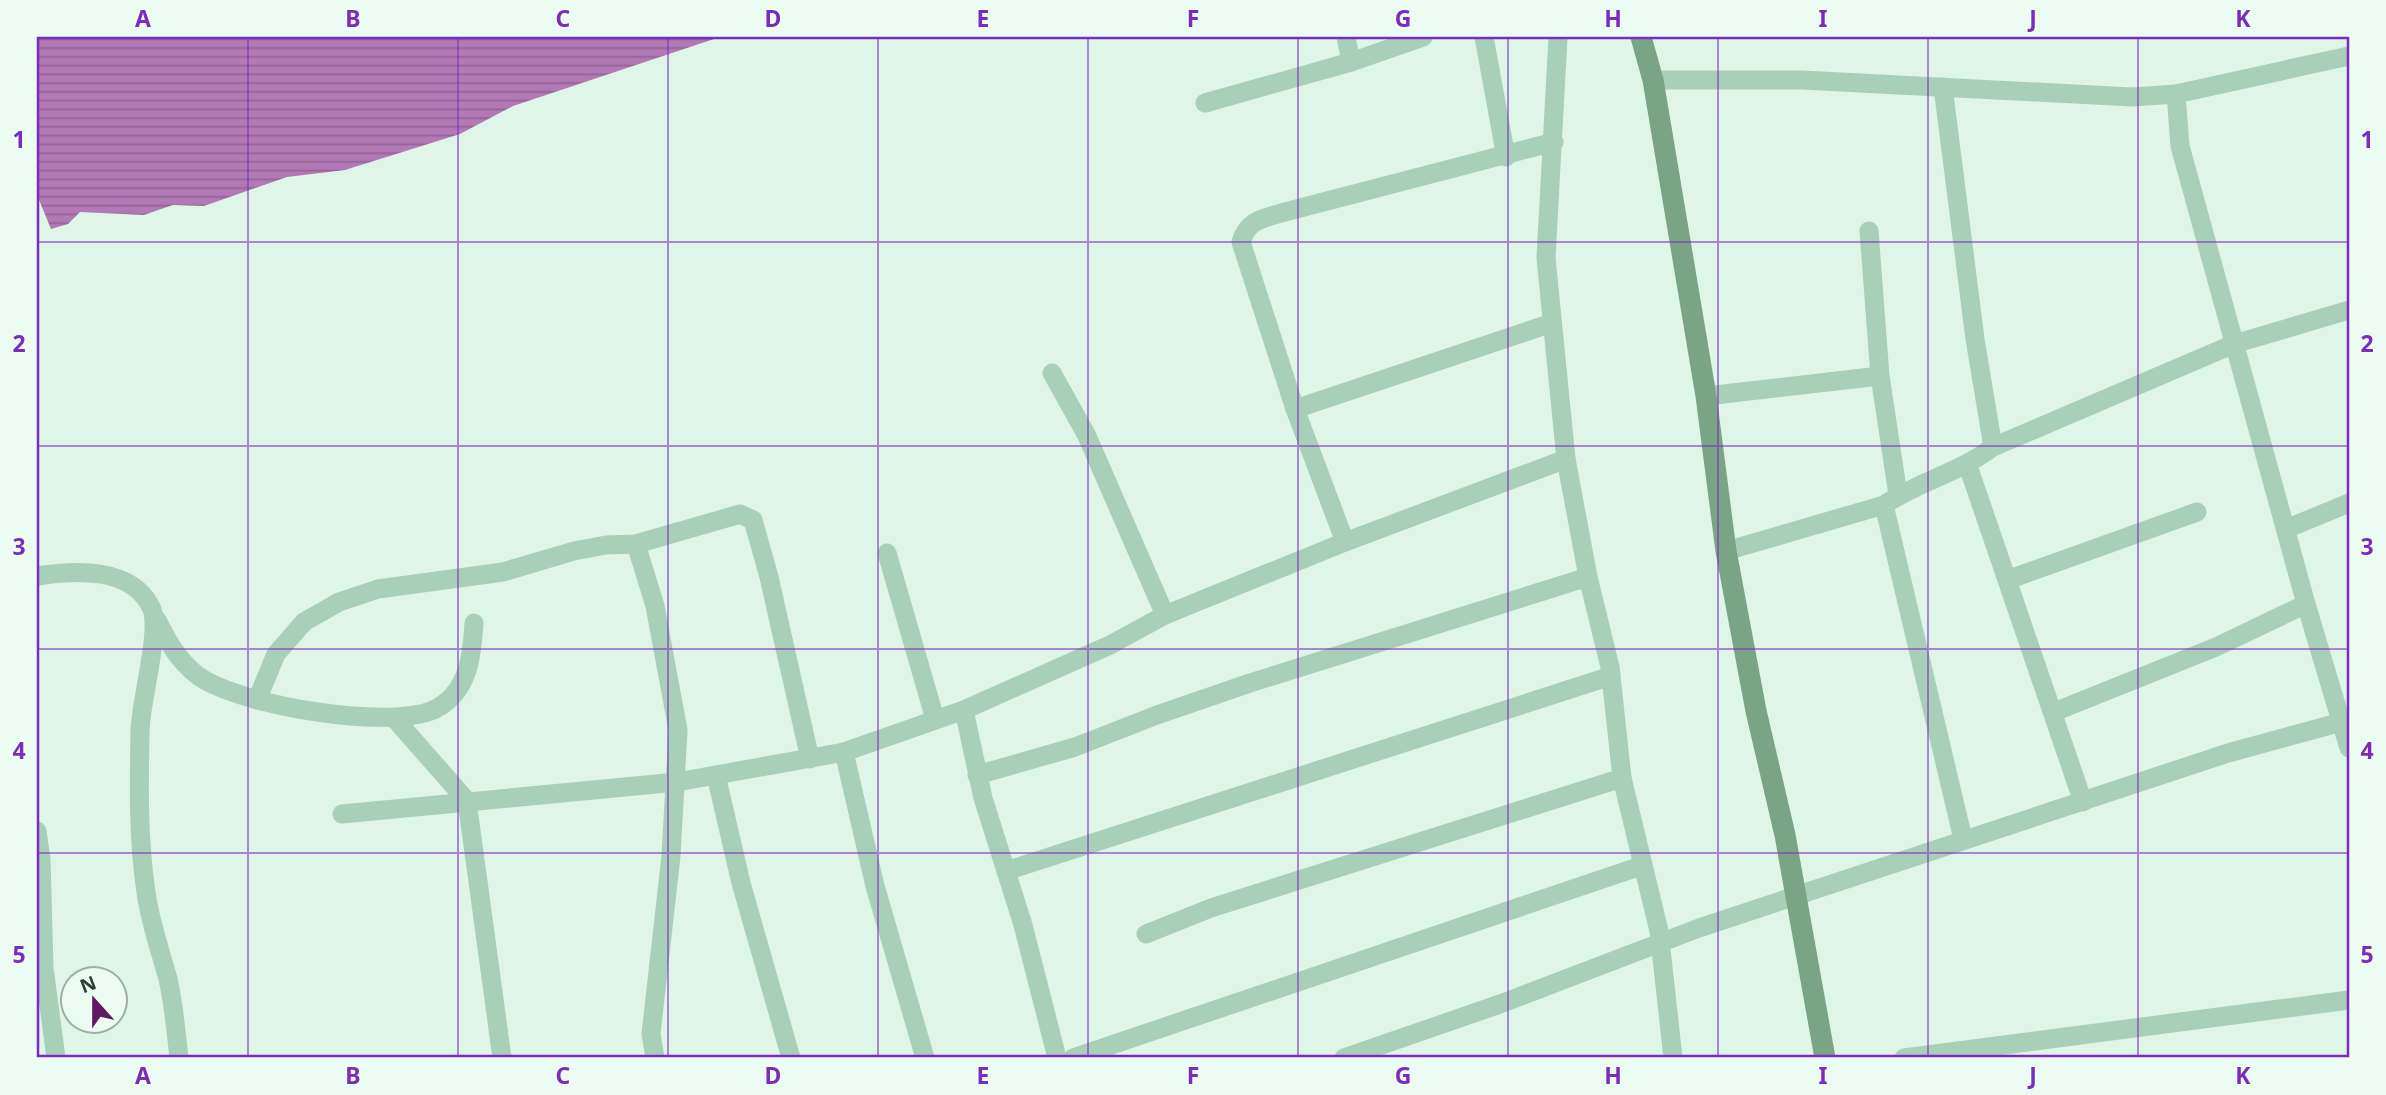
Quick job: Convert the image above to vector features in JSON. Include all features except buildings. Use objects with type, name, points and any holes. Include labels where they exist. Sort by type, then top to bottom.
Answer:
[{"type":"street","points":[[1346,37],[1351,62]]},
{"type":"street","points":[[1205,103],[1351,62],[1423,37]]},
{"type":"street","points":[[1484,37],[1506,157]]},
{"type":"street","points":[[1558,37],[1553,85],[1554,142],[1546,225],[1552,323],[1566,459],[1582,531],[1588,577],[1611,676],[1622,778],[1661,944],[1673,1058]]},
{"type":"street","points":[[1641,37],[1653,80],[1706,396],[1726,551],[1796,898],[1825,1058]]},
{"type":"street","points":[[1653,80],[1802,80],[2132,97],[2176,94],[2349,56]]},
{"type":"street","points":[[1943,87],[1973,325],[1993,447]]},
{"type":"street","points":[[2176,94],[2180,146],[2306,604],[2345,721],[2349,748]]},
{"type":"street","points":[[1345,542],[1295,409],[1241,242],[1245,228],[1281,213],[1506,157],[1554,142]]},
{"type":"street","points":[[1869,231],[1891,500],[1963,839]]},
{"type":"street","points":[[1726,551],[1891,500],[1968,466],[1993,447],[2234,344],[2349,310]]},
{"type":"street","points":[[1295,409],[1552,323]]},
{"type":"street","points":[[1052,373],[1087,436],[1165,615]]},
{"type":"street","points":[[1706,396],[1880,376]]},
{"type":"street","points":[[342,814],[677,782],[844,752],[964,710],[1110,645],[1165,615],[1345,542],[1566,459]]},
{"type":"street","points":[[1968,466],[2083,802]]},
{"type":"street","points":[[2287,529],[2349,503]]},
{"type":"street","points":[[2007,580],[2197,512]]},
{"type":"street","points":[[257,700],[275,654],[304,622],[340,602],[378,589],[503,572],[574,551],[606,545],[636,544],[747,514],[753,520],[769,577],[810,759]]},
{"type":"street","points":[[636,544],[655,606],[678,730],[677,782],[652,1034],[655,1058]]},
{"type":"street","points":[[887,553],[935,719]]},
{"type":"street","points":[[37,560],[62,574]]},
{"type":"street","points":[[37,576],[104,575],[134,584],[150,605],[172,650],[199,676],[257,700],[395,719],[419,716],[440,707],[456,692],[468,672],[474,623]]},
{"type":"street","points":[[977,775],[1075,747],[1250,683],[1588,577]]},
{"type":"street","points":[[2054,712],[2216,647],[2306,604]]},
{"type":"street","points":[[157,620],[140,719],[138,812],[148,907],[173,1002],[179,1058]]},
{"type":"street","points":[[1006,872],[1611,676]]},
{"type":"street","points":[[964,710],[977,775],[1057,1058]]},
{"type":"street","points":[[395,719],[467,801],[502,1058]]},
{"type":"street","points":[[1344,1058],[1699,928],[1796,898],[1963,839],[2228,753],[2345,721]]},
{"type":"street","points":[[844,752],[875,886],[925,1058]]},
{"type":"street","points":[[716,775],[741,883],[791,1058]]},
{"type":"street","points":[[1146,934],[1211,908],[1622,778]]},
{"type":"street","points":[[37,831],[41,859],[44,968],[56,1058]]},
{"type":"street","points":[[1073,1058],[1641,866]]},
{"type":"street","points":[[1904,1058],[2349,1000]]},
{"type":"shaded area","points":[[37,37],[720,37],[513,106],[460,134],[345,170],[287,177],[204,206],[173,205],[144,215],[80,212],[68,224],[51,229],[37,195]]}]
